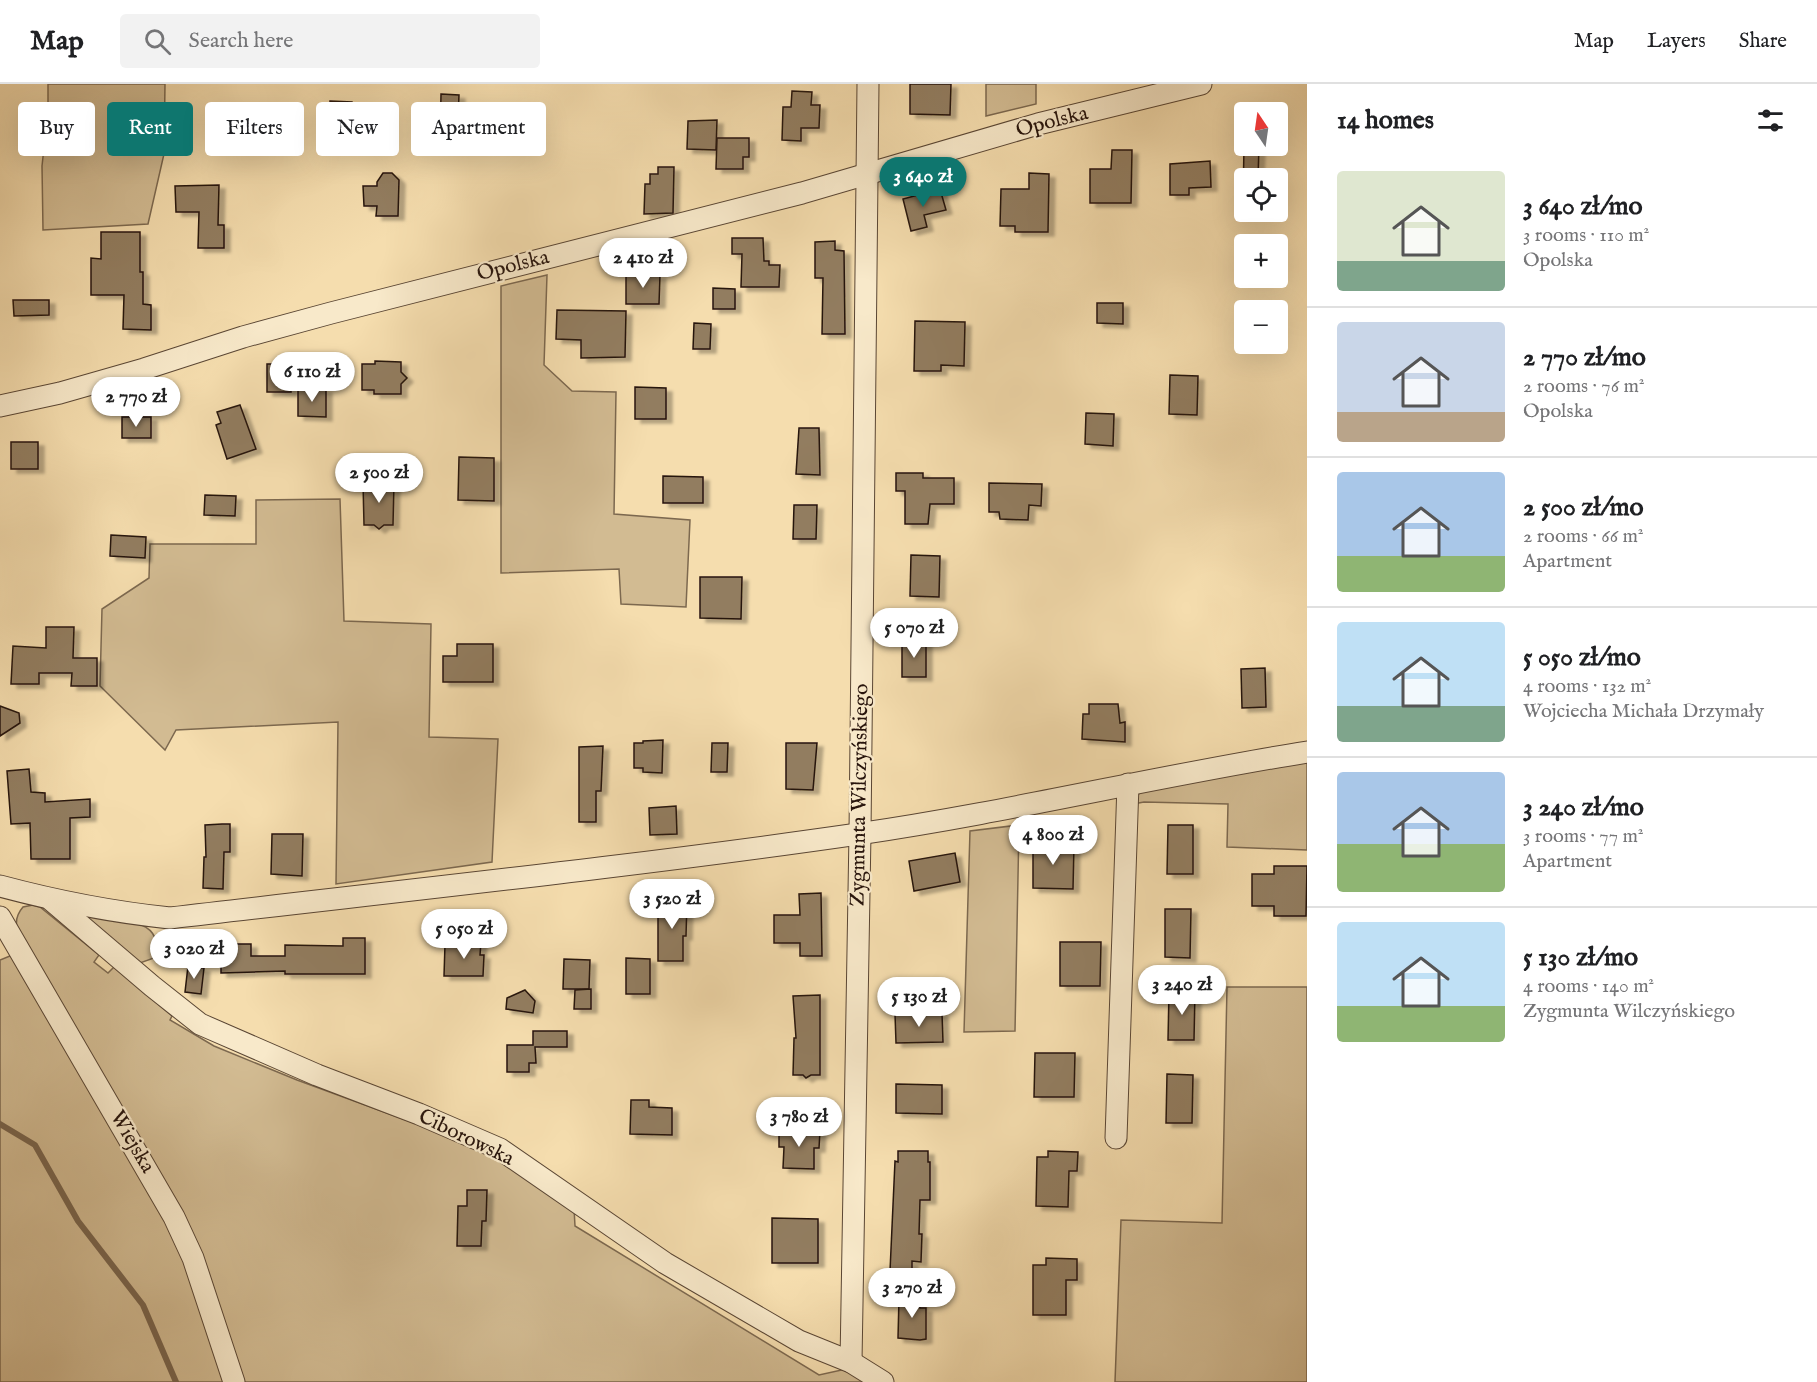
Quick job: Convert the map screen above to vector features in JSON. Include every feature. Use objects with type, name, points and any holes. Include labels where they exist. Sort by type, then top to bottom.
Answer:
[{"type":"street","name":"Zygmunta Wilczyńskiego","points":[[851,1362],[860,833],[868,84]]},
{"type":"street","name":"Opolska","points":[[0,406],[60,393],[309,319],[745,208],[1038,124],[1132,93],[1201,84]]},
{"type":"street","points":[[0,886],[50,899],[170,918],[614,867],[860,833],[1026,806],[1128,784],[1307,752]]},
{"type":"street","points":[[1116,1138],[1128,784]]},
{"type":"street","name":"Ciborowska","points":[[50,899],[200,1024],[317,1075],[500,1149],[665,1263],[799,1341],[851,1362],[883,1382]]},
{"type":"street","name":"Wiejska","points":[[0,917],[174,1217],[193,1258],[234,1382]]},
{"type":"shaded area","points":[[48,84],[165,84],[165,102],[107,102],[107,156],[164,156],[148,224],[43,230],[43,156],[95,156],[95,102],[48,102]]},
{"type":"shaded area","points":[[986,84],[1036,84],[1036,104],[986,116]]},
{"type":"shaded area","points":[[547,275],[544,365],[572,391],[616,392],[614,514],[690,520],[686,607],[621,604],[619,569],[501,573],[501,286]]},
{"type":"shaded area","points":[[340,499],[344,621],[431,624],[429,737],[498,739],[492,862],[336,884],[338,722],[176,730],[165,750],[100,686],[102,609],[149,578],[150,544],[256,544],[256,500]]},
{"type":"shaded area","points":[[1307,761],[1307,850],[1227,847],[1228,804],[1144,802],[1133,804],[1135,797],[1144,790]]},
{"type":"shaded area","points":[[1019,825],[1015,1031],[964,1032],[970,831]]},
{"type":"shaded area","points":[[33,905],[40,907],[99,955],[94,962],[108,973],[114,967],[172,1016],[170,1020],[214,1046],[297,1080],[444,1134],[489,1154],[574,1208],[575,1226],[819,1375],[846,1369],[868,1382],[0,1382],[0,960],[27,949],[16,923],[23,907]]},
{"type":"shaded area","points":[[82,916],[121,919],[145,927],[153,934],[156,944],[154,958],[140,963]]},
{"type":"shaded area","points":[[1227,987],[1307,987],[1307,1382],[1115,1382],[1121,1220],[1222,1223]]},
{"type":"building","points":[[910,84],[951,84],[950,115],[910,114]]},
{"type":"building","points":[[792,91],[812,92],[811,105],[820,105],[819,128],[801,128],[801,141],[782,140],[783,107],[791,107]]},
{"type":"building","points":[[441,94],[459,95],[459,102],[441,102]]},
{"type":"building","points":[[717,120],[716,150],[687,149],[688,121]]},
{"type":"building","points":[[717,138],[749,138],[749,157],[743,157],[743,169],[716,169]]},
{"type":"building","points":[[1112,150],[1132,150],[1131,203],[1090,203],[1090,169],[1111,169]]},
{"type":"building","points":[[1244,156],[1259,156],[1258,168],[1244,168]]},
{"type":"building","points":[[1210,161],[1211,187],[1189,188],[1189,195],[1170,195],[1170,164]]},
{"type":"building","points":[[658,167],[674,167],[673,213],[644,214],[645,184],[650,184],[650,174],[658,174]]},
{"type":"building","points":[[383,173],[392,173],[399,180],[398,216],[376,216],[377,206],[364,206],[363,186],[377,186]]},
{"type":"building","points":[[1029,173],[1049,174],[1048,232],[1015,232],[1015,226],[1000,226],[1001,189],[1029,189]]},
{"type":"building","points":[[219,185],[218,225],[224,225],[224,248],[198,248],[199,212],[176,212],[175,186]]},
{"type":"building","points":[[940,189],[946,210],[924,215],[927,227],[911,231],[903,199]]},
{"type":"building","points":[[101,232],[140,232],[143,304],[151,305],[151,330],[123,329],[124,295],[91,295],[91,258],[101,259]]},
{"type":"building","points":[[732,238],[763,238],[764,261],[769,261],[769,265],[780,265],[779,287],[741,287],[742,254],[732,254]]},
{"type":"building","points":[[835,241],[835,250],[844,251],[845,334],[822,334],[823,278],[815,278],[815,242]]},
{"type":"building","points":[[626,275],[660,275],[659,304],[626,304]]},
{"type":"building","points":[[713,288],[735,289],[735,309],[713,309]]},
{"type":"building","points":[[13,300],[49,300],[49,315],[14,316]]},
{"type":"building","points":[[1097,303],[1123,303],[1123,324],[1097,323]]},
{"type":"building","points":[[557,310],[626,311],[625,357],[581,358],[581,340],[556,339]]},
{"type":"building","points":[[915,321],[965,322],[964,366],[941,365],[941,371],[914,371]]},
{"type":"building","points":[[694,323],[711,324],[710,349],[693,349]]},
{"type":"building","points":[[375,361],[401,362],[401,372],[407,378],[401,384],[401,394],[374,394],[374,390],[362,390],[362,364],[375,364]]},
{"type":"building","points":[[267,364],[291,364],[291,392],[267,392]]},
{"type":"building","points":[[1170,375],[1198,376],[1197,415],[1169,414]]},
{"type":"building","points":[[635,387],[666,388],[666,419],[635,419]]},
{"type":"building","points":[[298,389],[326,389],[326,417],[298,416]]},
{"type":"building","points":[[240,405],[256,449],[227,459],[216,425],[221,423],[217,412]]},
{"type":"building","points":[[1086,413],[1114,414],[1113,446],[1085,444]]},
{"type":"building","points":[[122,417],[151,417],[151,438],[122,438]]},
{"type":"building","points":[[799,428],[819,428],[820,475],[796,474]]},
{"type":"building","points":[[11,442],[38,442],[38,469],[11,469]]},
{"type":"building","points":[[459,457],[494,458],[494,501],[458,500]]},
{"type":"building","points":[[896,473],[923,473],[923,478],[954,478],[954,504],[930,504],[928,524],[905,524],[905,491],[896,491]]},
{"type":"building","points":[[663,476],[703,477],[703,503],[663,503]]},
{"type":"building","points":[[363,483],[394,483],[393,525],[384,525],[379,529],[374,525],[364,525]]},
{"type":"building","points":[[989,483],[1042,484],[1041,506],[1029,505],[1028,520],[1000,519],[999,512],[989,512]]},
{"type":"building","points":[[205,495],[236,496],[235,516],[204,515]]},
{"type":"building","points":[[794,505],[817,505],[816,539],[793,539]]},
{"type":"building","points":[[111,535],[146,537],[145,558],[110,556]]},
{"type":"building","points":[[911,555],[940,556],[939,597],[910,596]]},
{"type":"building","points":[[700,577],[742,577],[741,619],[700,618]]},
{"type":"building","points":[[46,627],[74,627],[73,658],[97,658],[97,686],[71,686],[72,673],[39,673],[39,684],[11,684],[13,646],[46,648]]},
{"type":"building","points":[[902,640],[926,641],[926,677],[902,677]]},
{"type":"building","points":[[457,644],[493,644],[493,682],[443,682],[443,656],[457,656]]},
{"type":"building","points":[[1265,668],[1266,707],[1242,708],[1241,669]]},
{"type":"building","points":[[1089,704],[1118,704],[1120,723],[1125,722],[1125,742],[1082,739],[1083,714],[1089,714]]},
{"type":"building","points":[[0,706],[19,713],[20,723],[0,736]]},
{"type":"building","points":[[663,740],[662,773],[643,772],[643,768],[634,768],[634,743]]},
{"type":"building","points":[[712,743],[728,743],[727,772],[711,772]]},
{"type":"building","points":[[786,743],[817,743],[813,790],[786,789]]},
{"type":"building","points":[[603,746],[601,791],[596,791],[596,822],[579,822],[579,747]]},
{"type":"building","points":[[29,769],[31,792],[45,793],[45,802],[90,799],[90,817],[70,818],[70,859],[31,859],[30,823],[11,824],[7,771]]},
{"type":"building","points":[[676,806],[677,834],[650,835],[649,808]]},
{"type":"building","points":[[230,824],[230,852],[224,852],[223,889],[203,888],[204,857],[206,857],[205,825]]},
{"type":"building","points":[[1168,825],[1193,825],[1193,874],[1167,874]]},
{"type":"building","points":[[272,834],[303,834],[302,876],[271,874]]},
{"type":"building","points":[[1033,844],[1074,845],[1073,889],[1033,888]]},
{"type":"building","points":[[955,853],[960,882],[914,891],[909,861]]},
{"type":"building","points":[[1274,866],[1307,866],[1306,916],[1274,916],[1274,906],[1252,906],[1252,874],[1274,874]]},
{"type":"building","points":[[821,893],[822,956],[800,956],[800,943],[774,943],[774,915],[800,915],[799,894]]},
{"type":"building","points":[[658,900],[687,901],[683,961],[658,961]]},
{"type":"building","points":[[1165,909],[1191,909],[1190,958],[1165,957]]},
{"type":"building","points":[[343,938],[365,938],[365,974],[285,974],[285,971],[221,973],[221,951],[227,951],[227,944],[251,944],[251,956],[285,956],[285,945],[343,946]]},
{"type":"building","points":[[481,942],[480,955],[484,955],[483,976],[444,976],[445,944]]},
{"type":"building","points":[[1060,942],[1101,942],[1100,986],[1060,986]]},
{"type":"building","points":[[626,958],[650,959],[650,994],[626,994]]},
{"type":"building","points":[[564,959],[590,960],[589,989],[563,989]]},
{"type":"building","points":[[188,966],[204,968],[201,994],[185,992]]},
{"type":"building","points":[[591,989],[591,1009],[574,1009],[575,990]]},
{"type":"building","points":[[525,990],[535,1001],[533,1013],[506,1009],[507,998]]},
{"type":"building","points":[[1169,992],[1195,992],[1194,1040],[1168,1040]]},
{"type":"building","points":[[820,995],[820,1075],[811,1075],[806,1078],[803,1075],[793,1075],[794,1038],[796,1038],[793,996]]},
{"type":"building","points":[[942,1013],[943,1042],[896,1043],[895,1014]]},
{"type":"building","points":[[533,1031],[567,1031],[567,1047],[535,1047],[536,1063],[529,1063],[529,1072],[507,1072],[507,1045],[533,1045]]},
{"type":"building","points":[[1035,1053],[1075,1053],[1074,1097],[1034,1097]]},
{"type":"building","points":[[1167,1074],[1193,1075],[1192,1123],[1166,1123]]},
{"type":"building","points":[[896,1084],[942,1085],[942,1114],[896,1113]]},
{"type":"building","points":[[631,1100],[649,1100],[649,1107],[672,1108],[672,1135],[630,1134]]},
{"type":"building","points":[[779,1130],[820,1131],[819,1148],[814,1148],[814,1169],[783,1168],[784,1147],[779,1147]]},
{"type":"building","points":[[898,1151],[928,1151],[928,1162],[930,1162],[930,1200],[920,1200],[921,1262],[912,1261],[912,1271],[890,1271],[895,1161],[898,1162]]},
{"type":"building","points":[[1048,1151],[1078,1152],[1077,1171],[1069,1171],[1068,1207],[1036,1206],[1037,1157],[1048,1157]]},
{"type":"building","points":[[467,1190],[487,1190],[486,1221],[482,1221],[481,1246],[457,1246],[458,1206],[467,1206]]},
{"type":"building","points":[[772,1218],[818,1219],[818,1263],[772,1263]]},
{"type":"building","points":[[1046,1258],[1077,1259],[1077,1280],[1066,1280],[1066,1315],[1033,1315],[1033,1265],[1046,1265]]},
{"type":"building","points":[[899,1298],[921,1298],[920,1308],[926,1308],[926,1339],[898,1338]]},
{"type":"waterway","points":[[0,1124],[35,1145],[78,1221],[143,1305],[176,1382]]}]
